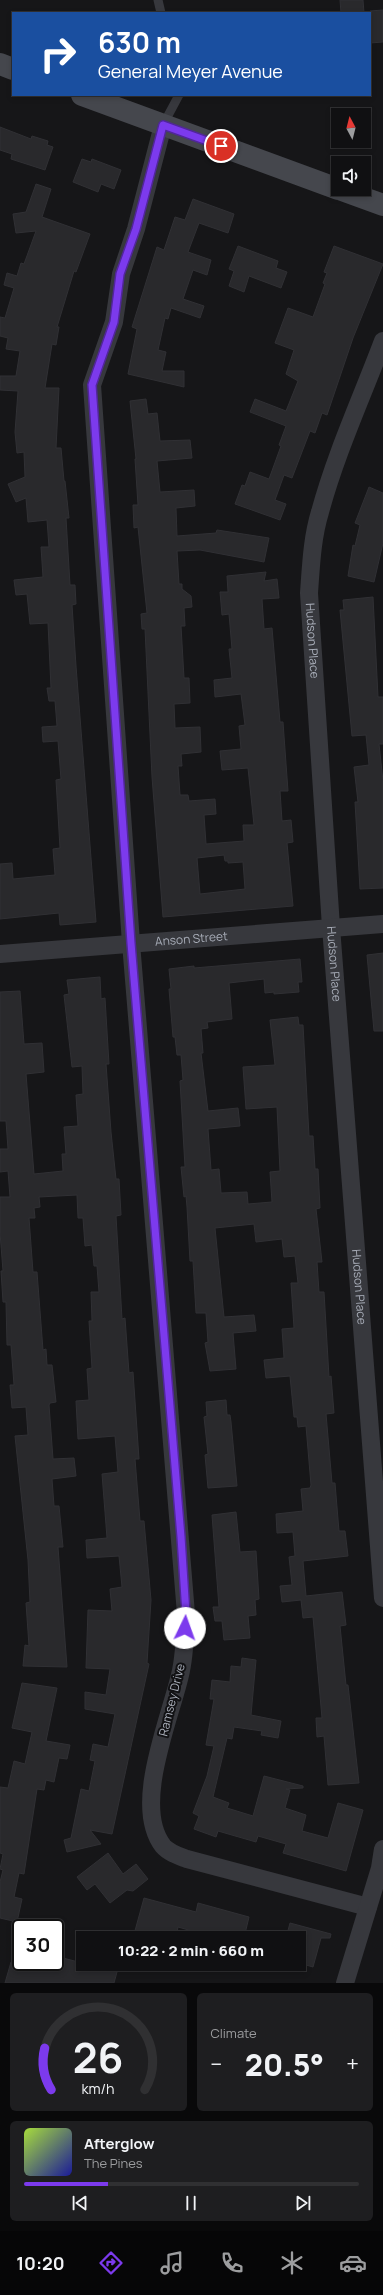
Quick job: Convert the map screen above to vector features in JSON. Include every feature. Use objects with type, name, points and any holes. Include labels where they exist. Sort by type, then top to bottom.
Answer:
[{"type":"main road","points":[[0,64],[12,69]]},
{"type":"main road","points":[[85,96],[331,186]]},
{"type":"main road","points":[[358,196],[383,205]]},
{"type":"street","name":"Ramsey Drive","points":[[163,125],[136,229],[120,274],[114,322],[92,385],[131,943],[186,1614],[181,1672],[154,1767],[150,1798],[153,1825],[163,1846],[170,1852],[187,1859],[368,1907]]},
{"type":"street","name":"Hudson Place","points":[[383,341],[330,477],[319,513],[312,559],[309,593],[331,927],[383,1598]]},
{"type":"street","name":"Anson Street","points":[[0,954],[383,924]]},
{"type":"street","points":[[345,1983],[368,1907],[383,1849]]},
{"type":"lane","points":[[158,0],[161,12]]},
{"type":"lane","points":[[163,125],[178,96]]},
{"type":"building","points":[[340,0],[363,0],[364,12],[341,12]]},
{"type":"building","points":[[383,10],[383,42],[371,43],[370,11]]},
{"type":"building","points":[[0,127],[31,139],[32,136],[48,141],[47,145],[53,147],[45,170],[11,159],[12,154],[0,150]]},
{"type":"building","points":[[82,159],[91,162],[92,159],[121,170],[114,189],[101,184],[98,192],[73,182]]},
{"type":"building","points":[[36,184],[51,189],[42,217],[90,234],[76,272],[74,271],[57,327],[59,327],[56,345],[52,344],[45,388],[59,388],[56,448],[61,448],[69,518],[66,518],[70,585],[75,585],[76,604],[72,605],[96,922],[60,925],[59,913],[0,919],[0,864],[12,863],[13,879],[55,875],[53,849],[60,848],[56,780],[61,779],[58,741],[43,742],[42,727],[57,726],[55,701],[49,701],[47,688],[51,688],[48,623],[30,624],[27,594],[16,595],[14,580],[43,577],[41,547],[49,547],[47,520],[28,522],[26,498],[16,502],[8,484],[25,477],[24,452],[17,453],[15,432],[18,391],[0,390],[0,376],[16,376],[20,351],[6,349],[8,338],[0,336],[0,317],[5,318],[14,288],[4,285],[7,273],[17,276],[21,263],[24,264],[36,231],[16,233],[13,214],[26,212]]},
{"type":"building","points":[[193,199],[234,214],[228,233],[199,223],[188,252],[211,260],[207,275],[193,270],[183,299],[204,306],[200,318],[171,308],[168,319],[165,318],[158,350],[166,352],[162,371],[184,371],[184,387],[128,374],[137,329],[132,327],[157,247],[164,250],[175,217],[185,220]]},
{"type":"building","points":[[238,246],[278,261],[276,268],[287,272],[281,288],[249,276],[244,292],[229,286],[234,271],[229,269]]},
{"type":"building","points":[[334,246],[383,264],[353,338],[327,415],[322,413],[315,433],[310,431],[292,478],[284,475],[275,500],[286,504],[280,520],[235,504],[242,485],[245,486],[250,472],[269,479],[281,446],[279,445],[286,426],[250,412],[255,399],[286,411],[298,381],[286,374],[294,350],[275,343],[288,308],[313,317],[325,284],[323,283],[327,273],[324,272]]},
{"type":"building","points":[[146,399],[148,414],[157,413],[160,441],[190,440],[192,458],[157,461],[160,492],[194,490],[195,506],[176,508],[177,536],[216,533],[217,530],[269,538],[264,562],[200,550],[177,551],[179,584],[182,584],[182,589],[191,596],[192,607],[184,608],[185,626],[181,626],[184,678],[189,678],[190,703],[174,704],[175,728],[200,727],[201,752],[181,754],[182,766],[178,766],[180,795],[188,795],[189,801],[215,799],[216,814],[204,815],[206,844],[244,841],[243,825],[254,825],[248,768],[222,770],[220,751],[241,749],[239,726],[245,725],[241,694],[215,697],[214,680],[232,678],[229,649],[232,649],[229,614],[222,615],[220,592],[228,592],[227,576],[266,572],[264,581],[277,579],[279,598],[262,599],[264,629],[272,628],[280,722],[283,722],[288,791],[280,791],[282,821],[291,820],[293,842],[287,843],[293,906],[163,917],[152,777],[145,629],[142,629],[141,614],[147,613],[138,527],[134,528],[133,505],[138,505],[136,459],[130,401]],"holes":[[[224,855],[225,861],[228,861],[228,863],[243,862],[245,889],[200,894],[197,858]]]},
{"type":"building","points":[[369,487],[383,493],[383,543],[374,582],[348,576],[353,545],[355,546],[360,525],[355,523]]},
{"type":"building","points":[[373,597],[378,697],[383,697],[383,744],[379,744],[383,781],[383,888],[360,889],[355,802],[358,802],[354,767],[369,765],[366,735],[352,736],[340,610],[344,610],[343,600]]},
{"type":"building","points":[[383,953],[383,1031],[374,1031],[367,955]]},
{"type":"building","points":[[300,959],[302,982],[298,982],[299,992],[274,994],[274,992],[265,993],[264,979],[229,983],[232,1019],[207,1022],[208,1028],[201,1029],[203,1053],[201,1053],[208,1111],[238,1108],[240,1126],[208,1129],[211,1170],[219,1169],[221,1193],[247,1192],[248,1204],[272,1202],[270,1172],[280,1171],[277,1107],[246,1109],[243,1067],[275,1065],[270,1020],[298,1017],[299,1025],[303,1025],[309,1136],[313,1136],[315,1169],[318,1169],[320,1208],[316,1209],[322,1262],[317,1262],[319,1292],[324,1292],[329,1377],[331,1376],[334,1413],[326,1414],[332,1483],[335,1483],[339,1531],[345,1531],[348,1556],[303,1561],[306,1596],[342,1592],[346,1625],[340,1626],[359,1783],[328,1785],[324,1736],[317,1737],[316,1718],[322,1718],[313,1617],[303,1618],[301,1600],[282,1602],[280,1586],[292,1585],[289,1557],[295,1556],[293,1532],[277,1533],[276,1514],[303,1511],[301,1489],[310,1488],[311,1485],[306,1426],[298,1427],[297,1417],[294,1417],[290,1376],[266,1378],[264,1360],[284,1358],[282,1329],[294,1328],[291,1283],[298,1283],[295,1256],[284,1257],[282,1239],[256,1242],[254,1224],[215,1228],[224,1317],[254,1315],[256,1331],[233,1333],[236,1369],[210,1371],[205,1343],[208,1342],[206,1313],[196,1313],[193,1261],[190,1261],[186,1196],[184,1197],[181,1167],[185,1167],[180,1081],[183,1080],[181,1055],[177,1055],[175,1037],[173,1037],[169,989],[171,989],[169,969]]},
{"type":"building","points":[[100,977],[101,999],[105,998],[109,1064],[106,1064],[111,1132],[116,1179],[119,1179],[121,1215],[116,1216],[122,1319],[125,1318],[129,1373],[133,1372],[139,1459],[135,1459],[140,1521],[144,1521],[151,1600],[147,1663],[149,1664],[112,1834],[90,1830],[101,1844],[67,1852],[64,1840],[71,1838],[81,1789],[89,1791],[95,1761],[90,1760],[93,1744],[108,1747],[115,1714],[85,1709],[85,1692],[106,1695],[110,1669],[86,1668],[88,1610],[112,1611],[110,1589],[122,1587],[119,1556],[87,1558],[86,1540],[107,1538],[102,1474],[118,1472],[115,1436],[78,1439],[76,1401],[89,1400],[87,1369],[92,1368],[89,1321],[92,1321],[91,1292],[99,1292],[97,1266],[94,1266],[92,1245],[85,1246],[83,1218],[78,1218],[77,1195],[39,1197],[40,1207],[34,1208],[35,1218],[29,1218],[33,1272],[37,1272],[43,1350],[46,1349],[47,1365],[52,1365],[56,1402],[50,1403],[49,1405],[53,1459],[74,1458],[76,1476],[52,1479],[54,1506],[59,1506],[63,1547],[58,1547],[67,1667],[23,1666],[25,1645],[29,1646],[26,1603],[30,1602],[28,1560],[15,1436],[28,1435],[26,1407],[12,1408],[10,1385],[14,1385],[11,1345],[7,1345],[6,1302],[3,1302],[1,1271],[3,1271],[0,1233],[0,1197],[10,1197],[8,1171],[0,1172],[0,1149],[8,1149],[6,1121],[0,1121],[0,992],[20,991],[24,1044],[42,1043],[44,1072],[26,1074],[34,1174],[63,1171],[62,1154],[66,1154],[64,1127],[78,1126],[76,1095],[83,1094],[82,1066],[72,1067],[64,995],[69,994],[67,980]]},
{"type":"building","points":[[226,1400],[227,1415],[230,1415],[231,1422],[237,1486],[208,1488],[205,1455],[208,1454],[204,1417],[207,1416],[206,1402]]},
{"type":"building","points":[[236,1512],[240,1552],[256,1551],[259,1599],[255,1600],[256,1615],[248,1616],[250,1638],[224,1640],[222,1621],[215,1621],[213,1607],[219,1607],[212,1515]]},
{"type":"building","points":[[242,1658],[256,1660],[251,1715],[281,1721],[278,1738],[261,1735],[262,1731],[234,1727],[232,1739],[227,1738],[213,1797],[229,1803],[227,1808],[253,1816],[264,1776],[303,1786],[303,1788],[286,1789],[290,1790],[285,1808],[306,1815],[302,1831],[328,1838],[338,1803],[363,1810],[346,1871],[283,1853],[286,1844],[258,1836],[256,1842],[218,1831],[216,1837],[194,1829],[199,1816],[193,1813],[207,1776],[214,1746],[206,1745],[214,1699],[210,1699],[212,1680],[230,1682],[231,1666],[241,1667]]},
{"type":"building","points":[[22,1683],[57,1688],[46,1741],[70,1745],[67,1759],[59,1758],[54,1782],[46,1780],[44,1790],[37,1789],[24,1874],[19,1873],[14,1897],[22,1899],[18,1919],[12,1919],[12,1921],[0,1918],[0,1882],[3,1870],[0,1869],[3,1854],[0,1853],[0,1787],[8,1788],[14,1761],[25,1764],[32,1732],[12,1728]]},
{"type":"building","points":[[108,1853],[123,1874],[136,1864],[148,1879],[133,1891],[127,1890],[110,1903],[95,1884],[87,1890],[77,1877]]},
{"type":"building","points":[[144,1898],[196,1912],[198,1903],[249,1917],[246,1931],[192,1931],[178,1927],[177,1931],[135,1931]]},
{"type":"building","points":[[290,1923],[331,1934],[330,1938],[321,1938],[313,1967],[306,1965],[306,1931],[288,1931]]},
{"type":"building","points":[[64,1958],[76,1961],[76,1971],[117,1972],[114,1983],[5,1983],[11,1962],[12,1971],[64,1971]]},
{"type":"route","points":[[185,1628],[186,1614],[181,1537],[131,943],[92,385],[114,322],[120,274],[136,229],[163,125],[221,146]]}]
